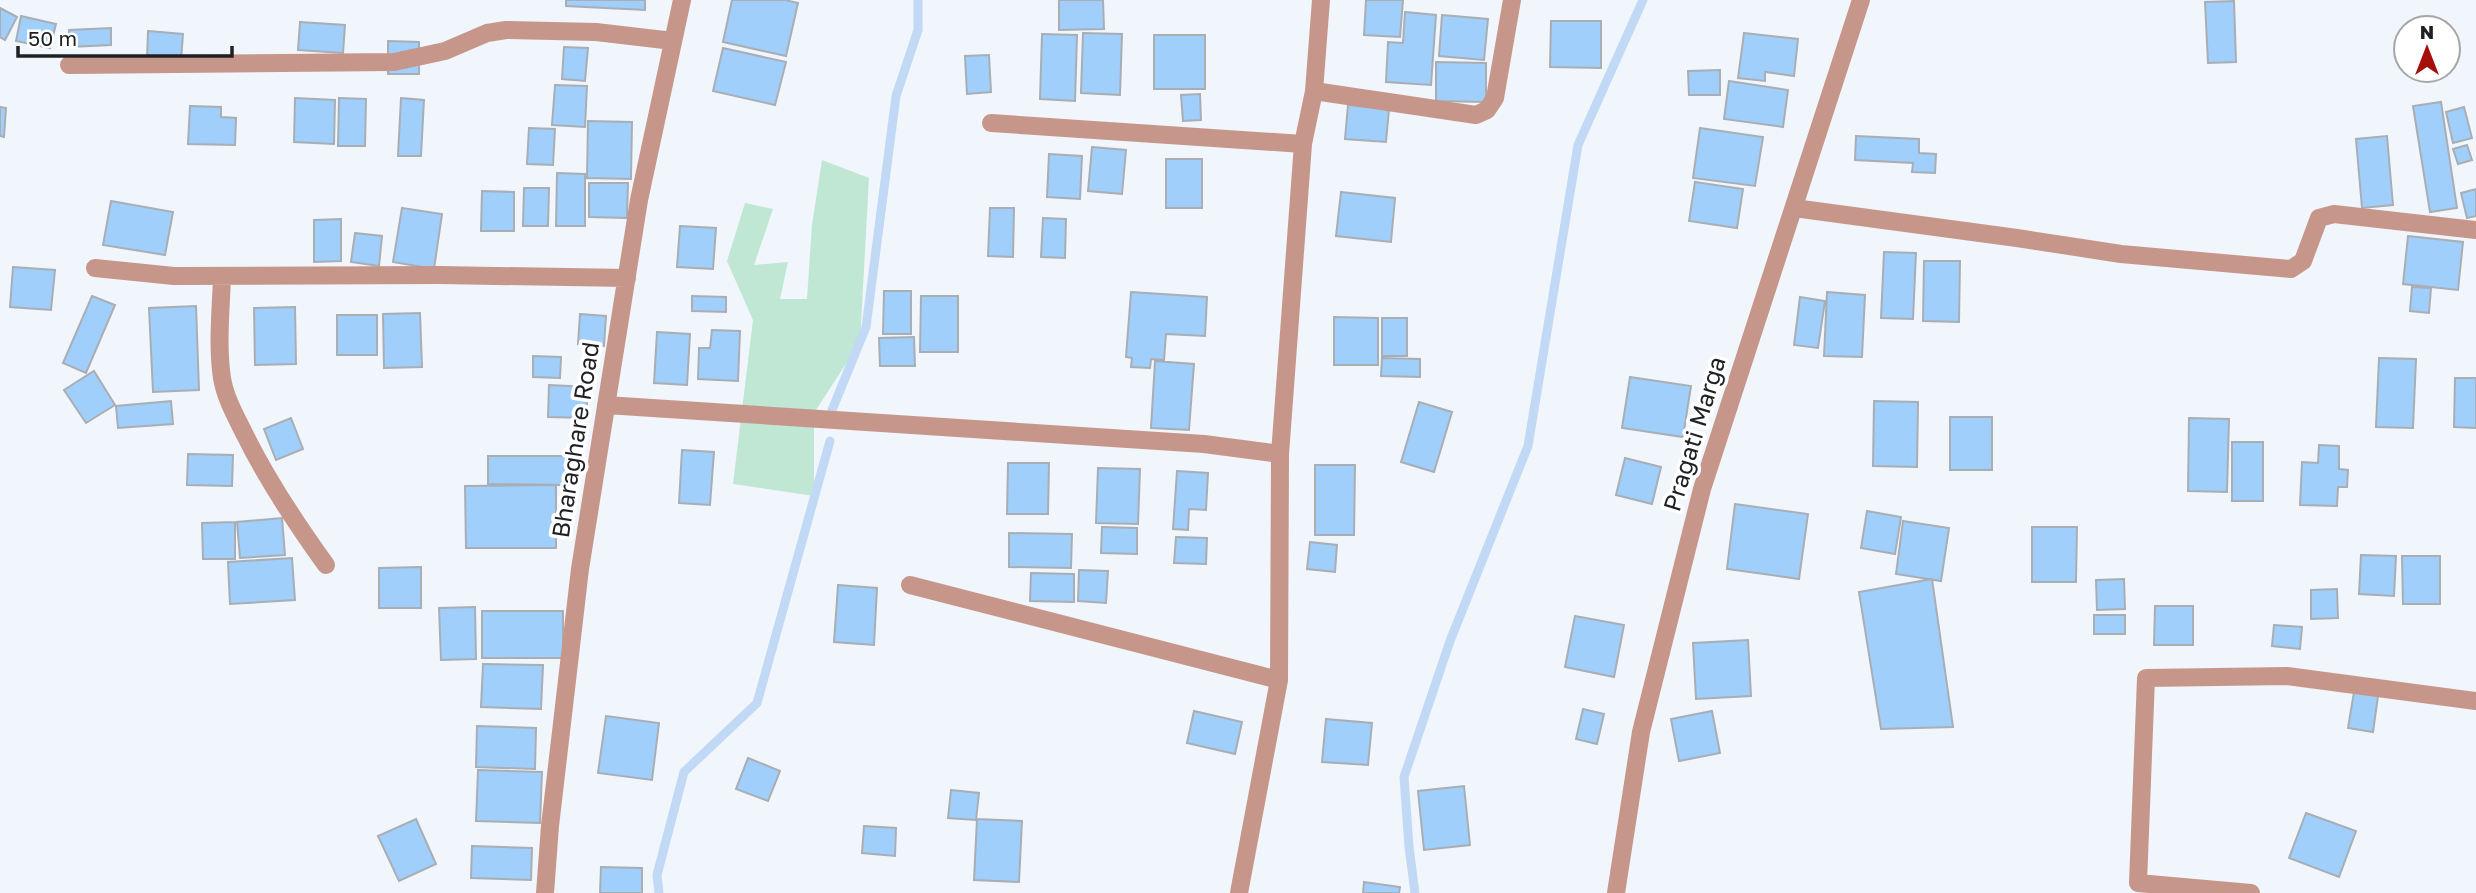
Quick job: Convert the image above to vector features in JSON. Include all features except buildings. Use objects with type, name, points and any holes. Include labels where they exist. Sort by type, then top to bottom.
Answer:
[{"type":"street","name":"Bharaghare Road","points":[[545,893],[580,569],[639,200],[682,0]]},
{"type":"street","points":[[1239,893],[1279,680],[1280,454],[1303,144],[1314,91],[1321,0]]},
{"type":"street","points":[[1314,91],[1476,115],[1487,110],[1495,98],[1512,0]]},
{"type":"street","name":"Pragati Marga","points":[[1616,893],[1641,732],[1702,489],[1861,0]]},
{"type":"street","points":[[69,65],[394,62],[445,51],[486,33],[506,30],[596,32],[673,41]]},
{"type":"street","points":[[991,123],[1303,144]]},
{"type":"street","points":[[1794,208],[2121,254],[2291,270],[2303,261],[2319,218],[2334,214],[2476,230]]},
{"type":"street","points":[[95,268],[174,276],[439,275],[627,278]]},
{"type":"street","points":[[222,276],[220,354],[222,380],[232,410],[261,468],[326,565]]},
{"type":"street","points":[[606,405],[1204,444],[1280,454]]},
{"type":"street","points":[[910,585],[1279,680]]},
{"type":"street","points":[[2250,893],[2138,883],[2146,678],[2287,676],[2476,701]]},
{"type":"green space","points":[[822,160],[869,178],[860,342],[814,413],[814,496],[733,484],[753,320],[727,261],[745,203],[773,209],[754,265],[788,262],[780,299],[807,299],[812,225]]},
{"type":"waterway","points":[[832,410],[866,327],[896,96],[918,30],[918,0]]},
{"type":"waterway","points":[[1415,893],[1404,777],[1450,641],[1528,446],[1578,145],[1643,0]]},
{"type":"waterway","points":[[659,893],[657,875],[684,772],[757,703],[830,441]]}]
